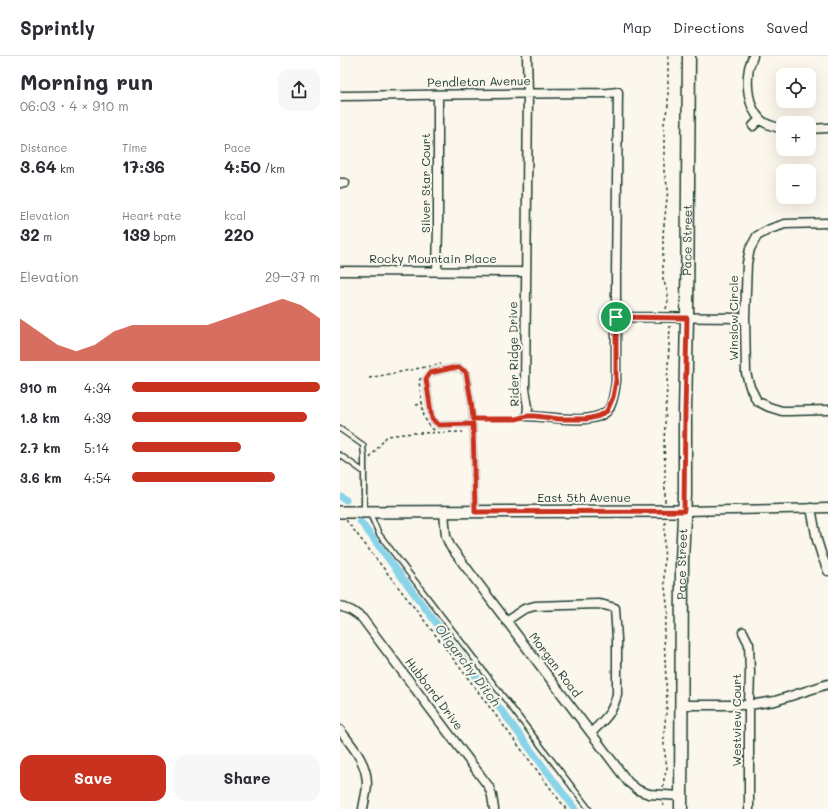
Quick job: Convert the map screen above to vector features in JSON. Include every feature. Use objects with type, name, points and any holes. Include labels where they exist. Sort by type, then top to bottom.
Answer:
[{"type":"main road","name":"Pace Street","points":[[681,809],[682,560],[687,318],[689,56]]},
{"type":"street","name":"Rider Ridge Drive","points":[[527,56],[528,93],[525,389],[528,407],[527,416],[559,419],[587,419],[599,416],[607,411],[613,397],[616,381],[618,92]]},
{"type":"street","points":[[753,56],[749,68],[748,85],[749,96],[753,109],[760,119],[776,127]]},
{"type":"street","name":"Pendleton Avenue","points":[[340,96],[618,92]]},
{"type":"street","name":"Silver Star Court","points":[[437,272],[438,95]]},
{"type":"street","points":[[752,126],[760,119]]},
{"type":"street","points":[[816,129],[828,128]]},
{"type":"street","name":"Winslow Circle","points":[[828,223],[785,224],[770,228],[757,236],[750,249],[746,263],[745,318],[746,373],[750,387],[757,401],[769,407],[789,412],[828,410]]},
{"type":"street","name":"Rocky Mountain Place","points":[[340,271],[526,272]]},
{"type":"street","points":[[616,317],[745,318]]},
{"type":"street","points":[[811,508],[817,540],[828,570]]},
{"type":"street","name":"East 5th Avenue","points":[[340,512],[684,511],[828,508]]},
{"type":"street","name":"Morgan Road","points":[[444,512],[446,536],[450,546],[628,782],[638,790],[649,794],[681,796]]},
{"type":"street","points":[[506,621],[524,609],[535,606],[604,604],[615,608],[617,639],[616,701],[610,713],[591,733]]},
{"type":"street","name":"Hubbard Drive","points":[[340,606],[352,611],[362,618],[385,648],[489,787],[494,809]]},
{"type":"street","name":"Westview Court","points":[[743,632],[749,644],[750,673],[749,809]]},
{"type":"street","points":[[682,705],[749,705],[775,700],[828,684]]},
{"type":"street","points":[[340,730],[360,756],[365,769],[367,786],[363,809]]},
{"type":"lane","points":[[473,422],[439,425],[432,419],[426,379],[430,373],[452,368],[460,368],[466,372],[473,422],[475,512]]},
{"type":"lane","points":[[340,429],[363,445],[367,512],[379,534],[589,809]]},
{"type":"lane","points":[[340,455],[364,472]]},
{"type":"path","points":[[666,310],[668,293],[663,279],[663,234],[668,189],[664,172],[664,122],[668,105],[668,56]]},
{"type":"path","points":[[665,503],[664,444],[670,326]]},
{"type":"path","points":[[369,378],[447,363]]},
{"type":"path","points":[[416,405],[422,404]]},
{"type":"path","points":[[473,422],[516,419],[527,416]]},
{"type":"path","points":[[368,460],[387,436],[413,433],[463,432]]},
{"type":"path","points":[[350,518],[344,518],[434,633],[566,809]]},
{"type":"path","points":[[663,789],[667,768],[664,733],[668,704],[664,635],[668,612],[664,579],[665,519]]},
{"type":"path","points":[[663,803],[663,809]]},
{"type":"waterway","name":"Oligarchy Ditch","points":[[340,496],[346,500]]},
{"type":"waterway","name":"Oligarchy Ditch","points":[[360,521],[575,809]]},
{"type":"route","points":[[616,317],[687,318],[684,511],[475,512],[473,424],[439,425],[432,419],[426,379],[430,373],[452,368],[460,368],[466,372],[473,419],[516,419],[527,416],[535,416],[559,419],[587,419],[599,416],[609,408],[616,381],[616,317]]}]
